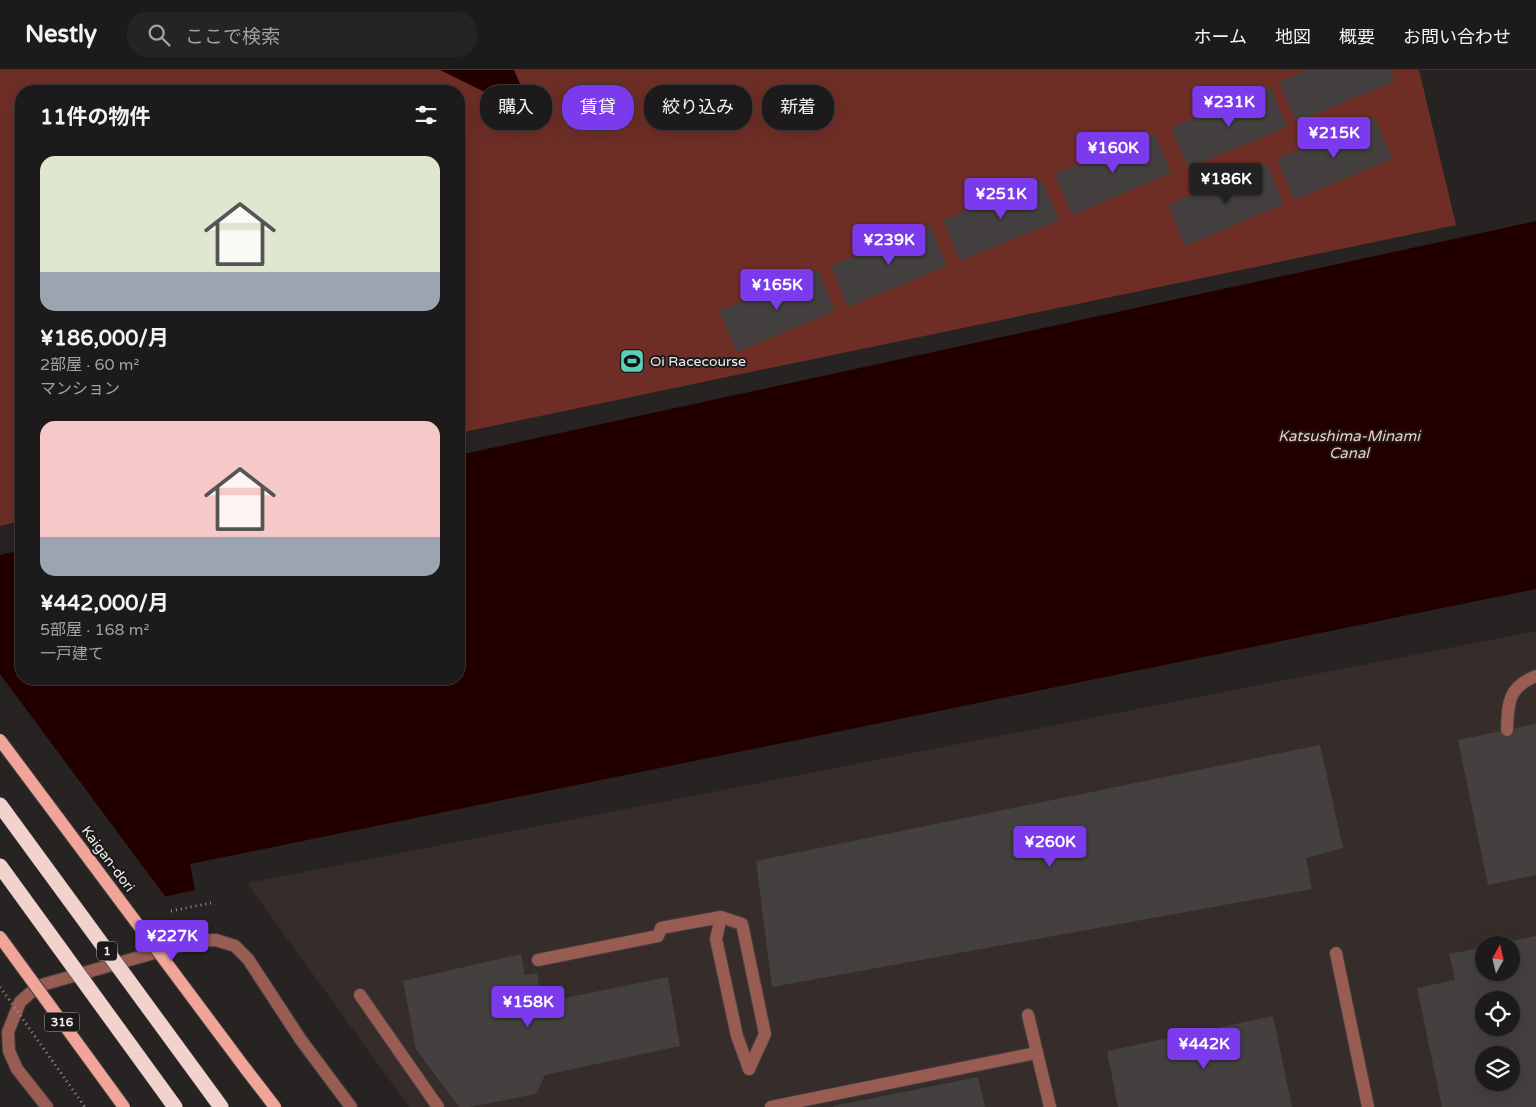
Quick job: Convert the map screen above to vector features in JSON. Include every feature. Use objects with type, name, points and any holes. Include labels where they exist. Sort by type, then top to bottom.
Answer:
[{"type":"highway","name":"1","points":[[0,805],[217,1102]]},
{"type":"highway","points":[[0,866],[175,1107]]},
{"type":"main road","name":"Kaigan-dori","points":[[0,740],[275,1107]]},
{"type":"main road","name":"316","points":[[0,937],[124,1107]]},
{"type":"street","points":[[1507,730],[1508,701],[1523,681],[1536,676]]},
{"type":"street","points":[[538,960],[658,936],[661,928],[721,917],[742,924],[765,1034],[749,1069],[737,1036],[716,940],[721,917]]},
{"type":"street","points":[[47,1107],[17,1069],[9,1051],[8,1032],[20,1002],[38,986],[196,941],[216,940],[234,946],[248,959],[301,1040],[351,1107]]},
{"type":"street","points":[[1336,953],[1368,1107]]},
{"type":"street","points":[[360,996],[438,1107]]},
{"type":"street","points":[[1028,1015],[1050,1107]]},
{"type":"street","points":[[771,1107],[1036,1053]]},
{"type":"path","points":[[171,911],[211,903]]},
{"type":"path","points":[[0,987],[85,1107]]},
{"type":"shaded area","name":"Oi Racecourse","points":[[0,70],[1419,70],[1456,225],[465,432],[465,85],[15,85],[15,522],[0,526]]},
{"type":"shaded area","points":[[1536,631],[1536,1107],[409,1107],[247,883]]},
{"type":"water","points":[[440,70],[514,70],[521,85],[480,85],[480,90]]},
{"type":"water","name":"Katsushima-Minami Canal","points":[[1536,221],[1536,589],[190,864],[195,890],[0,933],[0,555],[15,551],[15,685],[465,685],[465,454]]},
{"type":"pier","points":[[0,674],[167,899],[0,936]]},
{"type":"building","points":[[1307,70],[1390,70],[1395,81],[1296,122],[1279,82]]},
{"type":"building","points":[[1270,87],[1287,127],[1188,168],[1171,128]]},
{"type":"building","points":[[1375,118],[1392,159],[1294,200],[1277,159]]},
{"type":"building","points":[[1154,133],[1171,173],[1072,215],[1055,174]]},
{"type":"building","points":[[1267,164],[1284,204],[1185,246],[1168,205]]},
{"type":"building","points":[[1041,179],[1059,220],[960,261],[943,220]]},
{"type":"building","points":[[930,225],[947,266],[848,307],[831,266]]},
{"type":"building","points":[[818,270],[835,311],[737,352],[719,311]]},
{"type":"building","points":[[1536,724],[1536,875],[1488,885],[1458,740]]},
{"type":"building","points":[[1320,745],[1343,848],[1306,858],[1312,889],[772,987],[756,861]]},
{"type":"building","points":[[1536,936],[1536,1107],[1442,1107],[1417,988],[1455,980],[1449,954],[1475,949],[1475,981],[1520,981],[1520,939]]},
{"type":"building","points":[[521,954],[525,975],[537,973],[540,990],[563,986],[565,998],[668,977],[680,1046],[545,1075],[536,1094],[470,1107],[459,1107],[416,1049],[403,981]]},
{"type":"building","points":[[1273,1016],[1292,1107],[1118,1107],[1107,1051]]},
{"type":"building","points":[[978,1077],[985,1107],[834,1107],[834,1106]]},
{"type":"place","name":"Oi Racecourse","points":[[632,361]]}]
